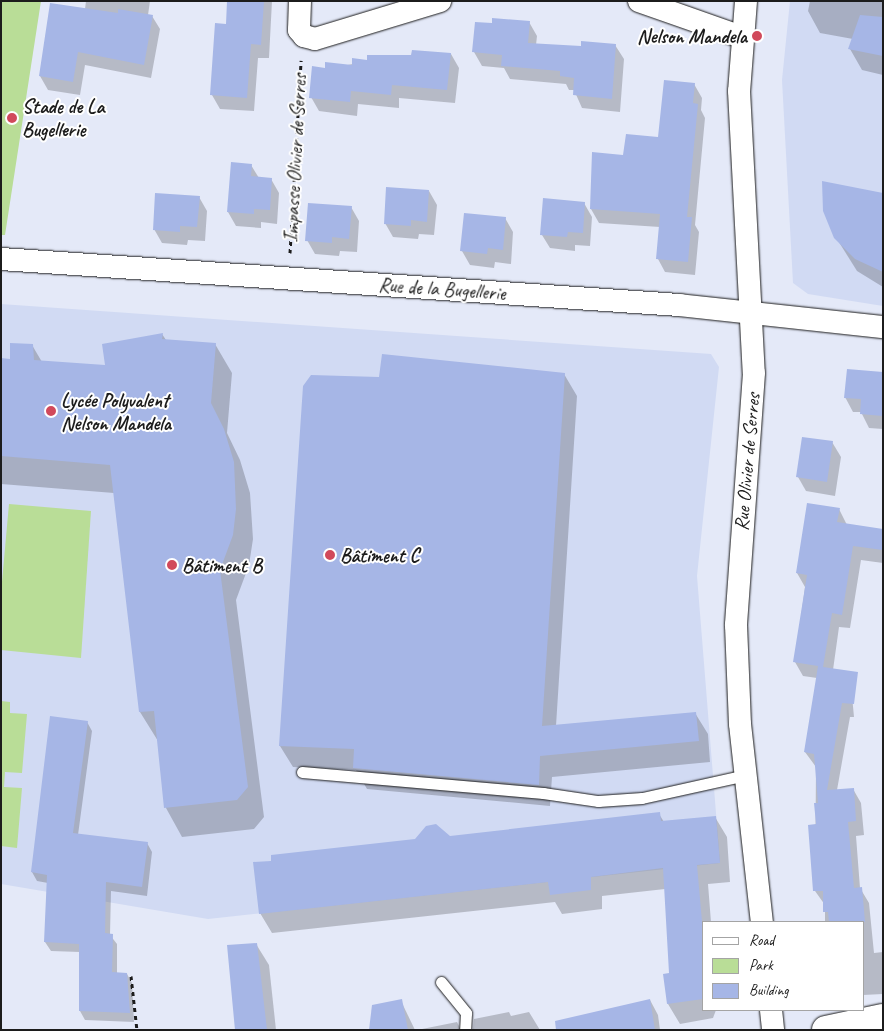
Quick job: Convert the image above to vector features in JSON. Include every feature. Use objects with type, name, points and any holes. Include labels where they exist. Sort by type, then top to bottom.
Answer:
[{"type":"street","points":[[300,1],[299,30],[309,38],[321,38],[440,1]]},
{"type":"street","points":[[639,1],[742,37]]},
{"type":"street","name":"Rue Olivier de Serres","points":[[746,1],[738,91],[752,312],[754,374],[736,625],[740,724],[762,921]]},
{"type":"street","name":"Rue de la Bugellerie","points":[[1,259],[752,312],[883,327]]},
{"type":"street","points":[[771,1011],[773,1030]]},
{"type":"street","points":[[826,1030],[883,1018]]},
{"type":"lane","points":[[302,772],[543,793],[598,802],[642,798],[746,775]]},
{"type":"lane","points":[[441,982],[466,1013],[465,1030]]},
{"type":"path","name":"Impasse Olivier de Serres","points":[[289,279],[301,60],[309,38]]},
{"type":"path","points":[[131,976],[137,1030]]},
{"type":"shaded area","points":[[790,1],[883,1],[883,306],[808,294],[793,283],[782,80]]},
{"type":"shaded area","points":[[1,304],[711,354],[719,367],[697,576],[720,863],[208,919],[1,884]]},
{"type":"green space","name":"Stade de La Bugellerie","points":[[1,1],[41,1],[5,235],[1,235]]},
{"type":"green space","points":[[9,504],[91,511],[81,658],[1,650],[1,593]]},
{"type":"green space","points":[[1,701],[10,702],[10,713],[27,714],[22,773],[5,772],[4,787],[22,788],[17,848],[1,846]]},
{"type":"building","points":[[227,1],[264,1],[261,45],[251,44],[247,98],[210,95],[215,23],[226,24]]},
{"type":"building","points":[[50,3],[118,13],[118,9],[153,15],[144,65],[78,52],[73,82],[39,76]]},
{"type":"building","points":[[860,15],[883,17],[883,56],[848,49]]},
{"type":"building","points":[[492,18],[530,21],[528,43],[581,46],[581,41],[616,44],[612,99],[573,95],[574,78],[560,76],[560,71],[501,66],[502,55],[472,52],[475,22],[492,23]]},
{"type":"building","points":[[412,50],[451,53],[447,90],[392,85],[391,95],[351,91],[350,102],[309,98],[312,66],[325,68],[325,62],[352,65],[352,58],[367,60],[367,55],[411,55]]},
{"type":"building","points":[[664,80],[695,83],[693,103],[698,104],[687,217],[692,217],[688,262],[656,259],[660,214],[590,209],[592,152],[623,155],[626,134],[658,137]]},
{"type":"building","points":[[231,162],[252,164],[251,176],[272,178],[270,210],[254,209],[254,214],[227,212]]},
{"type":"building","points":[[822,181],[883,193],[883,272],[855,259],[834,238],[823,211]]},
{"type":"building","points":[[386,187],[429,190],[427,222],[411,220],[411,226],[384,224]]},
{"type":"building","points":[[155,193],[200,196],[197,227],[180,226],[180,232],[153,230]]},
{"type":"building","points":[[543,198],[585,202],[583,233],[568,232],[567,237],[540,235]]},
{"type":"building","points":[[308,203],[352,206],[349,239],[332,237],[332,243],[305,241]]},
{"type":"building","points":[[464,213],[506,217],[503,250],[488,248],[487,254],[460,251]]},
{"type":"building","name":"Bâtiment B","points":[[163,333],[162,339],[216,343],[211,403],[224,429],[234,462],[236,509],[233,535],[220,570],[248,787],[237,800],[164,808],[154,711],[139,712],[110,465],[1,456],[1,358],[10,359],[10,343],[33,344],[34,360],[105,365],[102,344]]},
{"type":"building","points":[[382,354],[565,373],[542,726],[696,712],[699,741],[540,756],[539,785],[353,768],[354,749],[279,746],[303,386],[311,375],[379,377]]},
{"type":"building","points":[[847,369],[883,372],[883,416],[860,414],[861,399],[844,398]]},
{"type":"building","points":[[802,437],[833,441],[827,482],[796,477]]},
{"type":"building","points":[[807,503],[840,508],[837,522],[883,529],[883,550],[853,546],[842,615],[832,613],[823,667],[858,672],[854,704],[842,703],[827,790],[854,788],[856,821],[848,822],[854,888],[862,887],[865,922],[829,921],[828,912],[823,912],[823,891],[813,891],[808,825],[816,824],[814,803],[818,803],[814,754],[804,752],[818,666],[793,662],[807,575],[796,573]]},
{"type":"building","points":[[50,716],[88,721],[73,833],[148,842],[142,887],[106,882],[105,933],[113,934],[112,972],[127,973],[130,1013],[79,1011],[79,944],[44,942],[47,875],[31,872]]},
{"type":"building","points":[[660,812],[661,821],[716,816],[720,863],[697,865],[702,922],[702,999],[667,1004],[663,974],[669,973],[663,868],[591,877],[591,890],[550,895],[548,882],[259,914],[253,862],[271,861],[271,855],[415,839],[426,826],[436,824],[450,836]]},
{"type":"building","points":[[257,943],[267,1030],[235,1030],[227,945]]},
{"type":"building","points":[[402,999],[408,1030],[369,1030],[372,1005]]},
{"type":"building","points":[[650,999],[655,1030],[556,1030],[555,1021]]},
{"type":"place","name":"Nelson Mandela","points":[[757,36]]},
{"type":"place","name":"Stade de La Bugellerie","points":[[12,118]]},
{"type":"place","name":"Lycée Polyvalent Nelson Mandela","points":[[51,411]]},
{"type":"place","name":"Bâtiment C","points":[[330,555]]},
{"type":"place","name":"Bâtiment B","points":[[172,565]]}]
